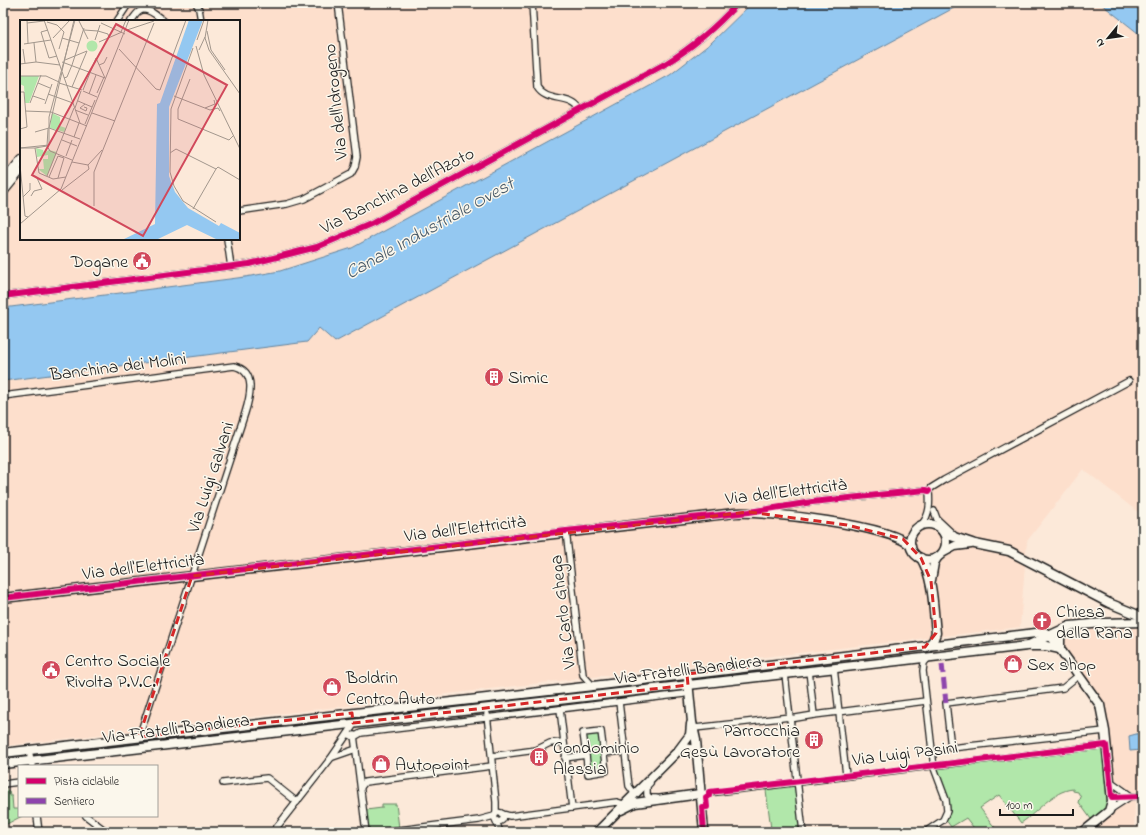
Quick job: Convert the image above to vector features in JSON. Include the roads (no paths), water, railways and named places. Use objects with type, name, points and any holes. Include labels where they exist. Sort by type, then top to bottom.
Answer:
[{"type":"main road","name":"Via dell'Elettricità","points":[[3,598],[566,531],[749,512]]},
{"type":"main road","points":[[749,512],[774,513],[890,534],[903,539],[911,546],[916,555],[926,560],[940,555],[955,546],[975,544]]},
{"type":"main road","points":[[911,546],[910,541],[914,531],[922,524],[927,523],[938,526],[945,534],[947,540],[940,555],[934,563],[931,581]]},
{"type":"main road","points":[[890,534],[914,531]]},
{"type":"main road","points":[[945,534],[975,544],[1010,551],[1109,602],[1143,617]]},
{"type":"main road","points":[[921,558],[927,568],[931,581],[936,633],[943,645]]},
{"type":"main road","points":[[1083,832],[1111,809],[1112,797],[1105,731],[1100,705],[1049,635],[1070,626],[1143,622]]},
{"type":"main road","points":[[1060,649],[1060,637],[1070,626]]},
{"type":"main road","name":"Via Fratelli Bandiera","points":[[3,754],[139,737],[943,645],[1026,634],[1044,632],[1049,635]]},
{"type":"main road","points":[[925,647],[933,641],[936,633]]},
{"type":"main road","points":[[1026,634],[1030,640],[1027,646]]},
{"type":"main road","name":"Via Fratelli Bandiera","points":[[1027,646],[1049,635]]},
{"type":"main road","name":"Via Fratelli Bandiera","points":[[3,764],[31,763],[487,708],[1027,646],[1046,646],[1060,649]]},
{"type":"main road","points":[[687,674],[699,784],[704,793],[704,832]]},
{"type":"main road","points":[[599,831],[623,804],[648,780],[652,779],[678,751],[690,735],[693,725]]},
{"type":"main road","points":[[615,814],[635,803],[704,793]]},
{"type":"street","points":[[118,20],[129,3]]},
{"type":"street","points":[[196,3],[201,20]]},
{"type":"street","name":"Via dell'Idrogeno","points":[[240,211],[298,201],[348,175],[355,167],[357,157],[338,3]]},
{"type":"street","points":[[532,3],[537,87],[544,95],[572,102],[580,110]]},
{"type":"street","name":"Via Banchina dell'Azoto","points":[[3,296],[231,267],[289,255],[343,237],[393,212],[687,50],[717,25],[738,3]]},
{"type":"street","points":[[132,20],[138,11],[143,9],[148,10],[163,20]]},
{"type":"street","points":[[3,180],[20,159]]},
{"type":"street","points":[[3,187],[20,166]]},
{"type":"street","points":[[3,194],[20,173]]},
{"type":"street","points":[[227,240],[231,267]]},
{"type":"street","name":"Banchina dei Molini","points":[[3,396],[112,380],[236,366]]},
{"type":"street","name":"Via Luigi Galvani","points":[[139,737],[250,396],[250,385],[247,376],[242,369],[236,366]]},
{"type":"street","points":[[922,524],[927,517],[931,488],[1129,381]]},
{"type":"street","name":"Via dell'Elettricità","points":[[749,512],[812,502],[925,490],[930,492]]},
{"type":"street","points":[[930,504],[940,523],[957,538]]},
{"type":"street","points":[[934,511],[938,526]]},
{"type":"street","name":"Via Carlo Ghega","points":[[566,531],[584,676],[593,686]]},
{"type":"street","points":[[925,832],[944,818],[947,809],[933,766],[923,666],[930,657]]},
{"type":"street","points":[[834,668],[846,775]]},
{"type":"street","points":[[809,671],[814,715]]},
{"type":"street","points":[[785,674],[803,832]]},
{"type":"street","points":[[1079,675],[1063,688],[946,703],[951,748],[1105,731]]},
{"type":"street","name":"Via Fratelli Bandiera","points":[[354,738],[361,733],[413,728],[487,717],[684,694]]},
{"type":"street","points":[[693,725],[790,718],[926,701]]},
{"type":"street","points":[[619,702],[629,786],[634,793]]},
{"type":"street","points":[[487,708],[500,832]]},
{"type":"street","points":[[560,709],[572,808]]},
{"type":"street","points":[[352,713],[359,777],[363,784],[366,832]]},
{"type":"street","points":[[273,832],[331,758],[339,751],[353,725]]},
{"type":"street","points":[[601,731],[606,771],[588,774],[586,755],[583,733],[601,731]]},
{"type":"street","points":[[348,734],[354,738]]},
{"type":"street","points":[[492,756],[536,750],[550,743],[563,742]]},
{"type":"street","name":"Via Luigi Pasini","points":[[704,793],[1106,745]]},
{"type":"street","points":[[678,751],[688,747],[692,748],[696,758]]},
{"type":"street","points":[[339,751],[356,749]]},
{"type":"street","points":[[29,750],[31,763]]},
{"type":"street","points":[[604,753],[624,751]]},
{"type":"street","points":[[565,758],[586,755]]},
{"type":"street","points":[[363,784],[492,766]]},
{"type":"street","points":[[223,783],[267,778],[297,802]]},
{"type":"street","points":[[652,779],[647,786],[647,795],[650,798],[662,799]]},
{"type":"street","points":[[1110,780],[1133,796]]},
{"type":"street","points":[[3,784],[18,782]]},
{"type":"street","points":[[688,795],[694,792],[699,784]]},
{"type":"street","points":[[1111,809],[1133,796]]},
{"type":"street","points":[[1112,797],[1143,796]]},
{"type":"street","points":[[383,832],[617,802],[623,804]]},
{"type":"street","points":[[37,817],[39,832]]},
{"type":"street","points":[[87,817],[103,831]]},
{"type":"street","points":[[931,832],[935,826]]},
{"type":"water","name":"Canale Industriale Ovest","points":[[752,3],[963,3],[335,342],[319,328],[307,342],[3,381],[3,308],[245,277],[280,271],[352,248],[670,75],[711,43]]},
{"type":"water","points":[[1100,3],[1143,3],[1143,37]]},
{"type":"water","points":[[1143,732],[1141,750],[1130,751],[1129,736]]},
{"type":"place","name":"Dogane","points":[[142,261]]},
{"type":"place","name":"Simic","points":[[494,377]]},
{"type":"place","name":"Chiesa della Rana","points":[[1042,621]]},
{"type":"place","name":"Sex shop","points":[[1013,664]]},
{"type":"place","name":"Centro Sociale Rivolta P.V.C.","points":[[51,670]]},
{"type":"place","name":"Boldrin Centro Auto","points":[[332,687]]},
{"type":"place","name":"Parrocchia Gesù Lavoratore","points":[[814,740]]},
{"type":"place","name":"Condominio Alessia","points":[[539,757]]},
{"type":"place","name":"Autopoint","points":[[381,764]]}]
